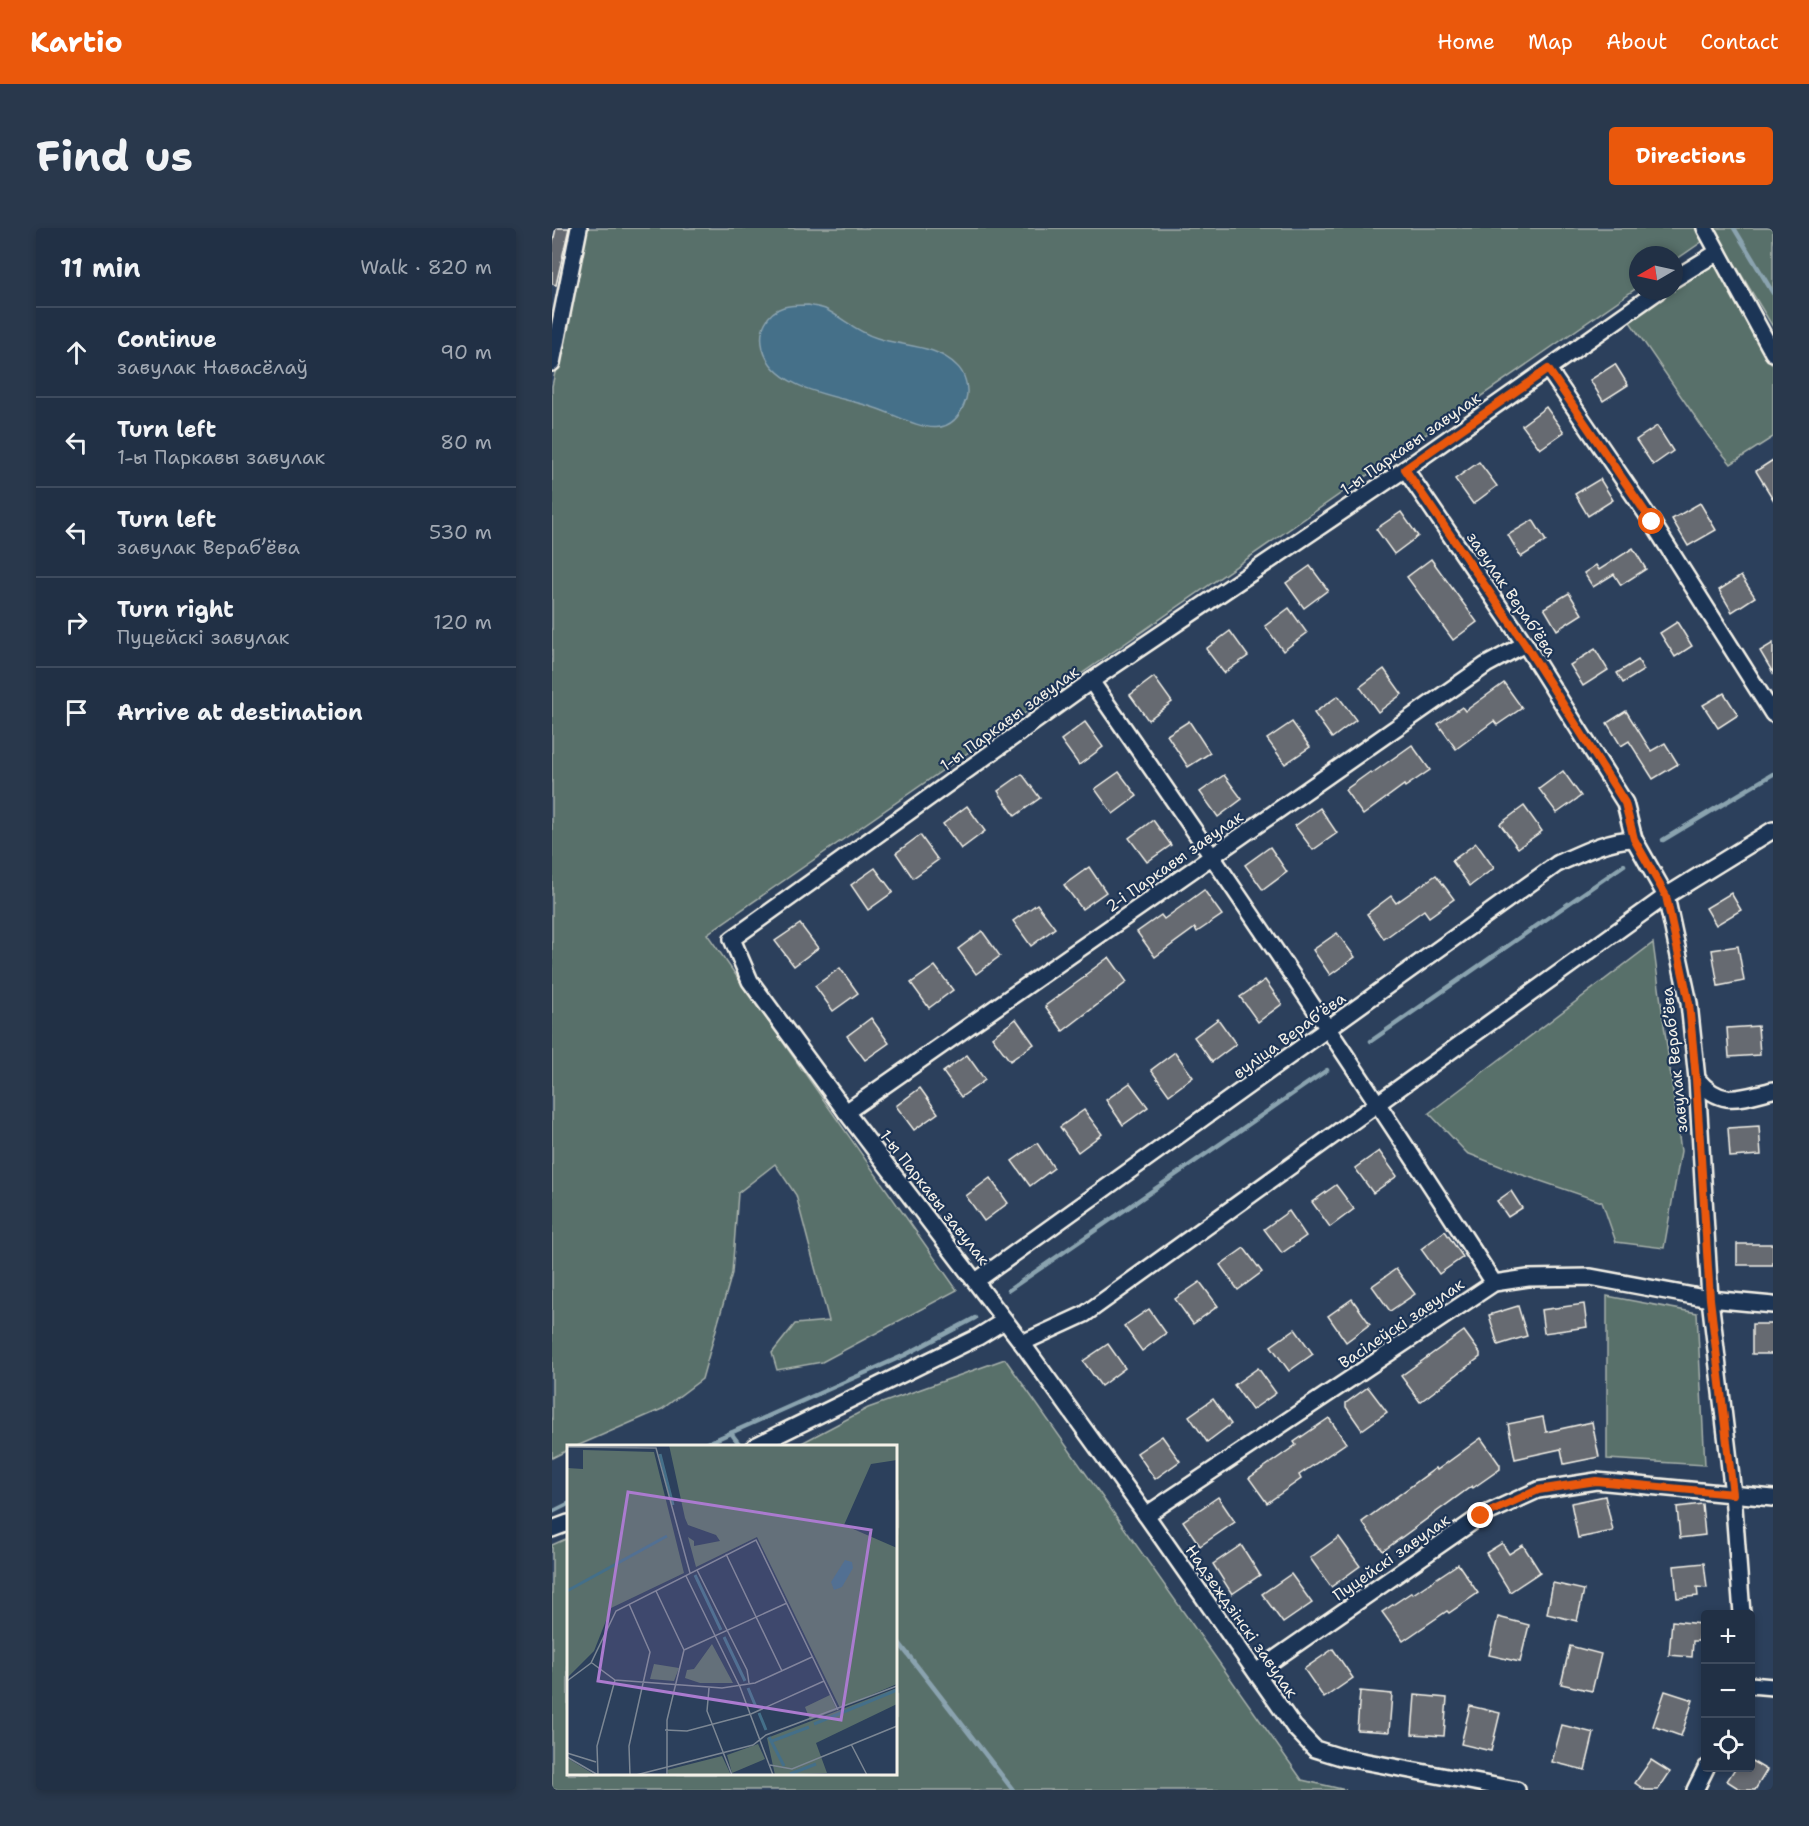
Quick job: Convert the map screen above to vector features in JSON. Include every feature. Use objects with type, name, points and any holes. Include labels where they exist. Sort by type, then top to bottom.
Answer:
[{"type":"street","points":[[552,363],[579,228]]},
{"type":"street","points":[[1705,228],[1773,353]]},
{"type":"street","points":[[1683,273],[1718,252]]},
{"type":"street","name":"1-ы Паркавы завулак","points":[[1004,1321],[750,981],[732,939],[1091,681],[1405,469],[1645,300]]},
{"type":"street","points":[[1548,369],[1652,522],[1773,714]]},
{"type":"street","name":"завулак Верабʼёва","points":[[1405,469],[1525,644],[1625,803],[1634,839],[1666,896],[1689,1003],[1710,1299],[1733,1494],[1742,1610]]},
{"type":"street","name":"2-і Паркавы завулак","points":[[846,1112],[1486,665],[1525,644]]},
{"type":"street","points":[[1091,681],[1213,856],[1379,1104],[1494,1283]]},
{"type":"street","points":[[1022,1343],[1084,1314],[1666,896],[1773,830]]},
{"type":"street","name":"вуліца Верабʼёва","points":[[976,1281],[1557,864],[1602,844],[1634,839]]},
{"type":"street","points":[[1696,1079],[1712,1095],[1725,1098],[1773,1090]]},
{"type":"street","name":"Васілеўскі завулак","points":[[1146,1515],[1494,1283],[1528,1278],[1591,1277],[1710,1299],[1773,1305]]},
{"type":"street","points":[[757,1445],[978,1337],[1004,1321]]},
{"type":"street","name":"Надзеждзінскі завулак","points":[[1004,1321],[1146,1515],[1294,1727],[1315,1749],[1341,1757],[1517,1790]]},
{"type":"street","name":"Пуцейскі завулак","points":[[1256,1672],[1481,1516],[1538,1490],[1596,1481],[1773,1498]]},
{"type":"street","points":[[552,1529],[567,1523]]},
{"type":"street","points":[[1755,1685],[1773,1687]]},
{"type":"street","points":[[1695,1790],[1704,1772]]},
{"type":"green space","points":[[587,228],[1695,228],[1703,241],[1683,255],[1683,246],[1629,246],[1629,293],[707,934],[957,1290],[822,1362],[777,1370],[772,1353],[795,1324],[829,1321],[796,1195],[775,1164],[738,1193],[732,1273],[702,1379],[662,1409],[579,1445],[567,1445],[567,1450],[552,1458],[552,386]]},
{"type":"green space","points":[[1713,228],[1773,228],[1773,327]]},
{"type":"green space","points":[[1714,262],[1773,366],[1773,437],[1731,464],[1709,437],[1628,319],[1654,300],[1683,300],[1683,281]]},
{"type":"green space","points":[[1653,943],[1681,1151],[1664,1248],[1616,1242],[1602,1202],[1467,1153],[1429,1113]]},
{"type":"green space","points":[[1607,1296],[1697,1313],[1705,1465],[1607,1459]]},
{"type":"green space","points":[[1005,1359],[1302,1780],[1346,1790],[552,1790],[552,1545],[567,1538],[567,1775],[897,1775],[897,1445],[798,1445],[868,1408]]},
{"type":"water","points":[[808,305],[825,309],[870,335],[929,350],[948,359],[960,369],[967,386],[966,399],[959,415],[950,424],[926,427],[875,408],[811,390],[781,375],[770,363],[763,349],[764,326],[769,317],[778,309]]},
{"type":"building","points":[[556,228],[569,228],[556,285],[552,284],[552,246]]},
{"type":"building","points":[[1615,364],[1628,385],[1603,401],[1590,380]]},
{"type":"building","points":[[1546,407],[1564,432],[1540,449],[1522,425]]},
{"type":"building","points":[[1657,426],[1673,451],[1653,465],[1636,440]]},
{"type":"building","points":[[1773,460],[1773,499],[1756,471]]},
{"type":"building","points":[[1479,462],[1497,486],[1473,504],[1455,479]]},
{"type":"building","points":[[1600,479],[1613,500],[1588,516],[1575,494]]},
{"type":"building","points":[[1700,503],[1716,530],[1688,546],[1672,519]]},
{"type":"building","points":[[1401,512],[1418,536],[1394,554],[1376,529]]},
{"type":"building","points":[[1533,520],[1546,541],[1521,557],[1508,535]]},
{"type":"building","points":[[1633,548],[1646,569],[1621,585],[1614,574],[1593,587],[1584,573],[1596,565],[1599,570]]},
{"type":"building","points":[[1431,559],[1477,622],[1453,640],[1407,577]]},
{"type":"building","points":[[1310,566],[1328,590],[1304,608],[1286,583]]},
{"type":"building","points":[[1741,576],[1755,597],[1732,612],[1719,590]]},
{"type":"building","points":[[1569,593],[1582,614],[1557,630],[1544,608]]},
{"type":"building","points":[[1289,608],[1307,633],[1283,651],[1265,626]]},
{"type":"building","points":[[1677,622],[1692,646],[1675,657],[1660,633]]},
{"type":"building","points":[[1230,631],[1248,656],[1224,673],[1206,649]]},
{"type":"building","points":[[1773,643],[1773,673],[1760,651]]},
{"type":"building","points":[[1595,649],[1608,670],[1583,686],[1570,665]]},
{"type":"building","points":[[1638,660],[1644,670],[1623,683],[1617,673]]},
{"type":"building","points":[[1384,669],[1402,694],[1378,712],[1360,687]]},
{"type":"building","points":[[1154,677],[1172,702],[1148,720],[1130,695]]},
{"type":"building","points":[[1504,683],[1522,708],[1497,725],[1494,721],[1456,749],[1438,724],[1462,707],[1465,711]]},
{"type":"building","points":[[1724,693],[1738,715],[1718,728],[1703,705]]},
{"type":"building","points":[[1338,696],[1356,720],[1332,738],[1314,713]]},
{"type":"building","points":[[1626,711],[1651,751],[1665,743],[1678,764],[1653,779],[1629,741],[1621,746],[1607,723]]},
{"type":"building","points":[[1189,721],[1210,753],[1188,767],[1167,735]]},
{"type":"building","points":[[1085,722],[1103,747],[1079,765],[1061,740]]},
{"type":"building","points":[[1292,722],[1310,747],[1285,764],[1267,739]]},
{"type":"building","points":[[1412,745],[1430,770],[1405,787],[1404,785],[1363,815],[1345,790]]},
{"type":"building","points":[[1563,771],[1581,796],[1557,813],[1539,789]]},
{"type":"building","points":[[1119,772],[1137,796],[1113,814],[1095,789]]},
{"type":"building","points":[[1022,774],[1040,798],[1015,816],[998,791]]},
{"type":"building","points":[[1224,775],[1242,799],[1218,817],[1200,792]]},
{"type":"building","points":[[967,806],[985,831],[961,849],[943,824]]},
{"type":"building","points":[[1524,806],[1542,831],[1518,848],[1500,824]]},
{"type":"building","points":[[1320,808],[1337,833],[1313,850],[1295,826]]},
{"type":"building","points":[[1153,820],[1171,845],[1147,862],[1129,838]]},
{"type":"building","points":[[920,835],[938,860],[913,878],[896,853]]},
{"type":"building","points":[[1476,843],[1494,868],[1470,886],[1452,861]]},
{"type":"building","points":[[1270,847],[1287,872],[1263,890],[1245,865]]},
{"type":"building","points":[[1089,867],[1106,892],[1082,909],[1064,885]]},
{"type":"building","points":[[875,868],[893,892],[868,910],[851,885]]},
{"type":"building","points":[[1436,875],[1454,899],[1429,917],[1424,910],[1384,939],[1367,914],[1391,896],[1396,903]]},
{"type":"building","points":[[1204,890],[1222,915],[1197,932],[1195,928],[1155,957],[1137,932],[1161,915],[1164,919]]},
{"type":"building","points":[[1731,893],[1741,910],[1716,925],[1706,908]]},
{"type":"building","points":[[1037,904],[1055,928],[1031,946],[1013,921]]},
{"type":"building","points":[[800,924],[818,948],[794,966],[775,941]]},
{"type":"building","points":[[982,931],[1000,956],[976,974],[958,949]]},
{"type":"building","points":[[1337,933],[1355,957],[1330,975],[1313,950]]},
{"type":"building","points":[[1738,946],[1744,981],[1718,986],[1712,950]]},
{"type":"building","points":[[1109,957],[1127,982],[1063,1031],[1045,1006]]},
{"type":"building","points":[[935,966],[953,990],[929,1008],[911,983]]},
{"type":"building","points":[[840,968],[858,993],[833,1011],[815,986]]},
{"type":"building","points":[[1265,980],[1282,1004],[1258,1022],[1240,997]]},
{"type":"building","points":[[871,1018],[889,1043],[865,1060],[847,1036]]},
{"type":"building","points":[[1016,1019],[1034,1044],[1010,1061],[992,1037]]},
{"type":"building","points":[[1218,1019],[1236,1044],[1212,1062],[1194,1037]]},
{"type":"building","points":[[1758,1026],[1760,1055],[1729,1057],[1727,1028]]},
{"type":"building","points":[[1175,1052],[1193,1077],[1169,1095],[1151,1070]]},
{"type":"building","points":[[967,1055],[985,1080],[961,1097],[943,1072]]},
{"type":"building","points":[[1130,1083],[1148,1107],[1123,1125],[1106,1100]]},
{"type":"building","points":[[920,1088],[938,1113],[914,1130],[896,1106]]},
{"type":"building","points":[[1084,1110],[1102,1134],[1078,1152],[1060,1127]]},
{"type":"building","points":[[1759,1126],[1761,1155],[1730,1157],[1728,1128]]},
{"type":"building","points":[[1037,1143],[1054,1168],[1030,1186],[1012,1161]]},
{"type":"building","points":[[1379,1151],[1397,1176],[1373,1193],[1355,1168]]},
{"type":"building","points":[[990,1178],[1008,1203],[984,1221],[966,1196]]},
{"type":"building","points":[[1336,1185],[1354,1209],[1330,1227],[1312,1202]]},
{"type":"building","points":[[1511,1191],[1522,1208],[1508,1217],[1497,1201]]},
{"type":"building","points":[[1289,1211],[1306,1236],[1282,1253],[1264,1229]]},
{"type":"building","points":[[1445,1231],[1463,1257],[1439,1274],[1421,1249]]},
{"type":"building","points":[[1737,1244],[1773,1244],[1773,1265],[1737,1265]]},
{"type":"building","points":[[1244,1248],[1262,1272],[1238,1290],[1220,1265]]},
{"type":"building","points":[[1396,1269],[1415,1294],[1390,1311],[1372,1286]]},
{"type":"building","points":[[1200,1282],[1218,1306],[1193,1324],[1175,1299]]},
{"type":"building","points":[[1352,1299],[1370,1324],[1346,1342],[1328,1316]]},
{"type":"building","points":[[1584,1304],[1587,1327],[1544,1333],[1541,1310]]},
{"type":"building","points":[[1518,1306],[1527,1336],[1498,1345],[1489,1315]]},
{"type":"building","points":[[1149,1309],[1166,1333],[1142,1351],[1124,1326]]},
{"type":"building","points":[[1752,1324],[1773,1324],[1773,1354],[1752,1354]]},
{"type":"building","points":[[1295,1329],[1313,1354],[1289,1371],[1271,1346]]},
{"type":"building","points":[[1464,1331],[1480,1353],[1480,1357],[1420,1402],[1401,1376]]},
{"type":"building","points":[[1108,1344],[1125,1368],[1101,1386],[1083,1361]]},
{"type":"building","points":[[1258,1368],[1276,1393],[1252,1410],[1234,1385]]},
{"type":"building","points":[[1368,1387],[1387,1412],[1362,1430],[1346,1407],[1346,1403]]},
{"type":"building","points":[[1213,1399],[1231,1424],[1207,1442],[1189,1416]]},
{"type":"building","points":[[1543,1417],[1546,1432],[1592,1422],[1599,1457],[1564,1464],[1561,1449],[1515,1459],[1508,1424]]},
{"type":"building","points":[[1329,1418],[1346,1443],[1299,1475],[1301,1479],[1267,1503],[1249,1478]]},
{"type":"building","points":[[1162,1436],[1180,1461],[1155,1479],[1137,1453]]},
{"type":"building","points":[[1481,1438],[1500,1465],[1500,1469],[1473,1488],[1472,1486],[1383,1551],[1362,1522]]},
{"type":"building","points":[[1605,1496],[1613,1531],[1578,1538],[1571,1503]]},
{"type":"building","points":[[1218,1497],[1235,1522],[1200,1546],[1183,1521]]},
{"type":"building","points":[[1702,1504],[1705,1535],[1680,1538],[1677,1507]]},
{"type":"building","points":[[1339,1537],[1360,1566],[1331,1587],[1310,1558]]},
{"type":"building","points":[[1502,1543],[1509,1554],[1523,1545],[1540,1572],[1510,1592],[1486,1553]]},
{"type":"building","points":[[1241,1545],[1260,1575],[1232,1594],[1213,1564]]},
{"type":"building","points":[[1704,1563],[1707,1588],[1697,1587],[1698,1596],[1677,1598],[1674,1566]]},
{"type":"building","points":[[1458,1564],[1478,1593],[1403,1641],[1382,1612]]},
{"type":"building","points":[[1291,1574],[1312,1603],[1283,1623],[1262,1594]]},
{"type":"building","points":[[1553,1583],[1584,1590],[1577,1621],[1547,1614]]},
{"type":"building","points":[[1498,1617],[1529,1625],[1520,1662],[1489,1655]]},
{"type":"building","points":[[1672,1621],[1701,1624],[1699,1641],[1693,1641],[1692,1657],[1669,1655]]},
{"type":"building","points":[[1570,1646],[1601,1654],[1592,1691],[1561,1684]]},
{"type":"building","points":[[1333,1649],[1353,1678],[1324,1698],[1304,1669]]},
{"type":"building","points":[[1360,1691],[1392,1694],[1389,1732],[1357,1730]]},
{"type":"building","points":[[1665,1691],[1693,1700],[1681,1736],[1653,1726]]},
{"type":"building","points":[[1415,1695],[1447,1698],[1444,1736],[1412,1734]]},
{"type":"building","points":[[1470,1706],[1500,1713],[1491,1751],[1461,1744]]},
{"type":"building","points":[[1562,1725],[1594,1733],[1585,1770],[1552,1762]]},
{"type":"building","points":[[1651,1760],[1670,1772],[1658,1790],[1645,1790],[1635,1783]]},
{"type":"building","points":[[1755,1763],[1767,1770],[1755,1790],[1741,1790],[1727,1781],[1733,1772],[1755,1772]]},
{"type":"waterway","points":[[1734,228],[1773,293]]},
{"type":"waterway","points":[[1663,840],[1773,774]]},
{"type":"waterway","points":[[1371,1041],[1624,865]]},
{"type":"waterway","points":[[1009,1290],[1327,1070]]},
{"type":"waterway","points":[[708,1443],[905,1355],[975,1318]]},
{"type":"waterway","points":[[731,1433],[740,1445]]},
{"type":"waterway","points":[[552,1512],[567,1504]]},
{"type":"waterway","points":[[897,1640],[1013,1790]]},
{"type":"route","points":[[1481,1516],[1538,1490],[1596,1481],[1733,1494],[1710,1299],[1689,1003],[1666,896],[1634,839],[1625,803],[1525,644],[1405,469],[1548,369],[1652,522]]}]
